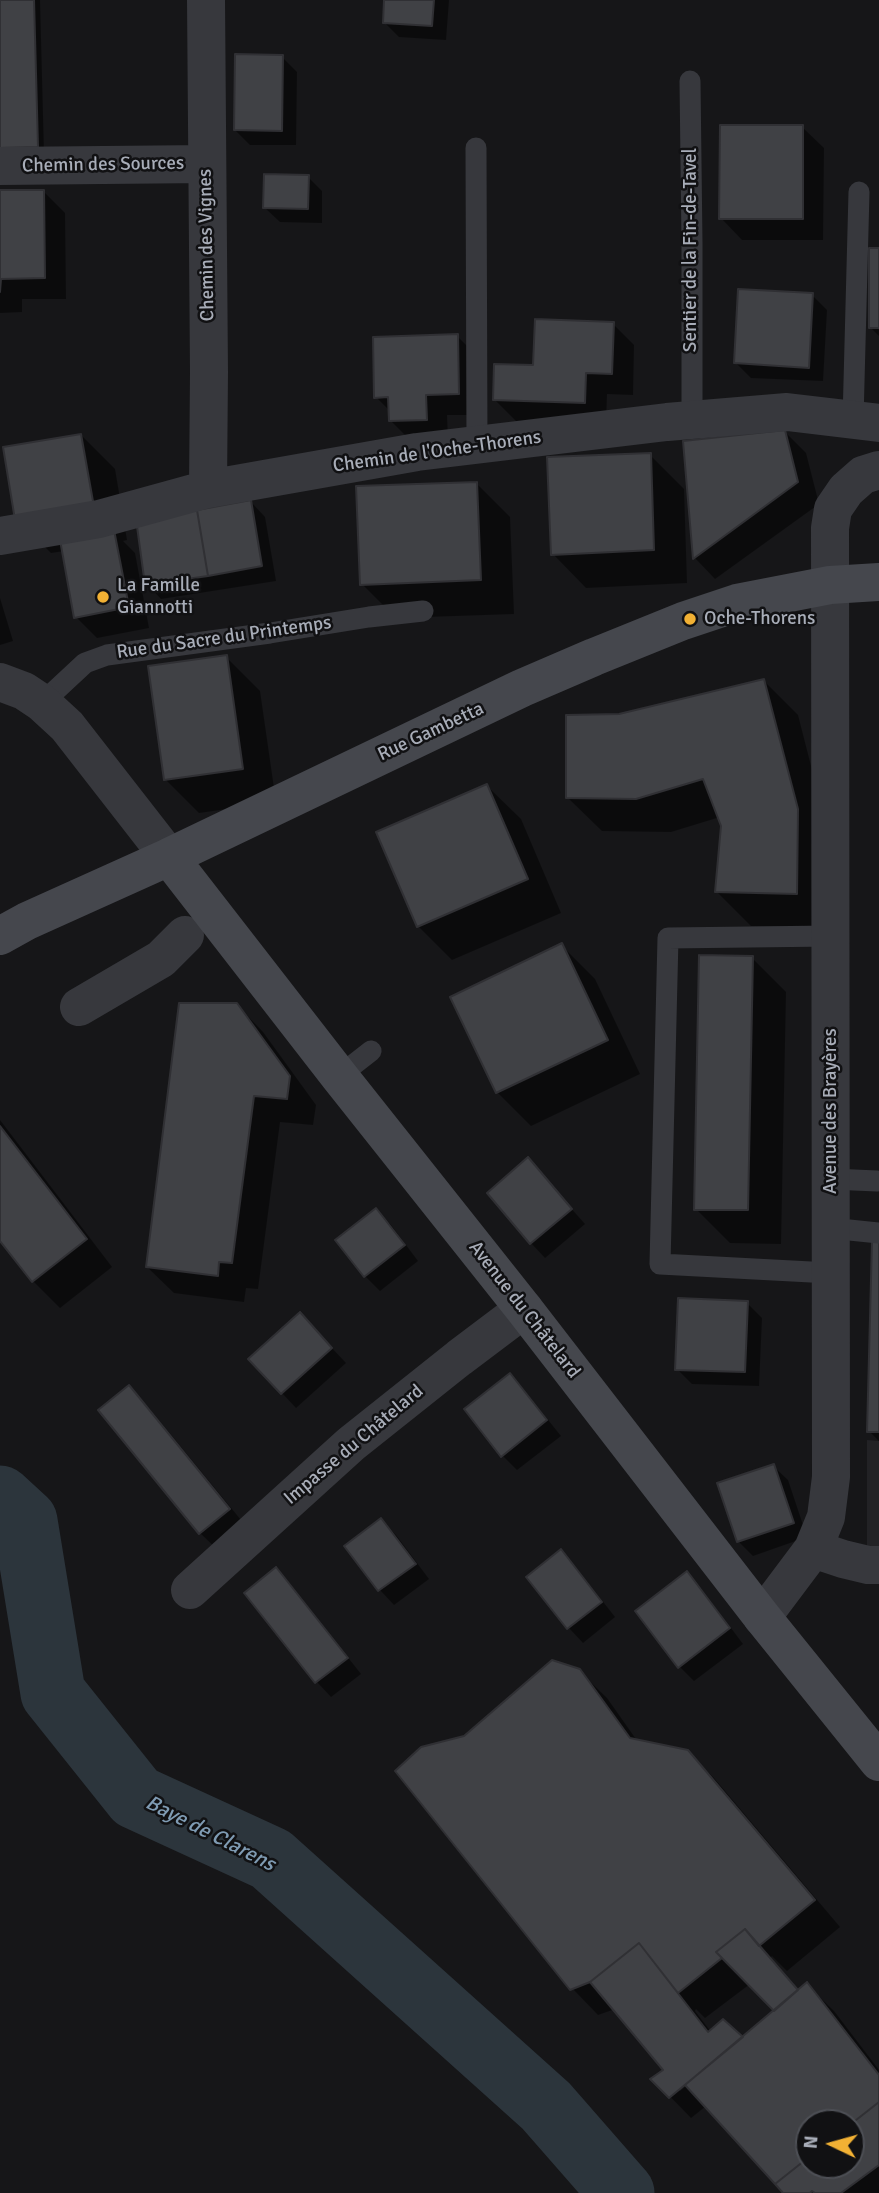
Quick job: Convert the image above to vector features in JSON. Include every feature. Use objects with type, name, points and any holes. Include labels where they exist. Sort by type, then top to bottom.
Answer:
[{"type":"street","name":"Chemin des Vignes","points":[[206,0],[208,489]]},
{"type":"street","name":"Chemin des Sources","points":[[0,166],[207,164]]},
{"type":"street","name":"Chemin de l'Oche-Thorens","points":[[0,536],[99,519],[208,489],[416,452],[692,419],[787,412],[866,422]]},
{"type":"street","name":"Avenue des Brayères","points":[[762,1617],[813,1549],[826,1517],[831,1477],[830,528],[833,509],[846,490],[863,475],[879,470]]},
{"type":"street","name":"Rue Gambetta","points":[[0,936],[416,738],[594,657],[683,621],[737,603],[830,585],[879,582]]},
{"type":"street","points":[[0,682],[24,691],[67,726],[169,857]]},
{"type":"street","name":"Avenue du Châtelard","points":[[169,857],[762,1617],[879,1762]]},
{"type":"street","points":[[79,1007],[161,959],[186,935]]},
{"type":"street","name":"Impasse du Châtelard","points":[[190,1590],[351,1444],[524,1310]]},
{"type":"street","points":[[813,1549],[843,1559],[879,1565]]},
{"type":"lane","name":"Sentier de la Fin-de-Tavel","points":[[690,80],[692,419]]},
{"type":"lane","points":[[476,148],[477,445]]},
{"type":"lane","points":[[859,192],[866,422]]},
{"type":"lane","name":"Rue du Sacre du Printemps","points":[[42,703],[85,663],[107,655],[423,611]]},
{"type":"lane","points":[[830,1273],[660,1264],[668,938],[832,936]]},
{"type":"lane","points":[[339,1076],[371,1052]]},
{"type":"lane","points":[[831,1179],[877,1181]]},
{"type":"lane","points":[[830,1228],[879,1233]]},
{"type":"shaded area","points":[[867,1440],[879,1441],[879,1549],[867,1548]]},
{"type":"building","points":[[0,0],[34,0],[38,147],[0,148]]},
{"type":"building","points":[[384,0],[434,0],[432,26],[383,23]]},
{"type":"building","points":[[235,54],[283,55],[282,131],[234,130]]},
{"type":"building","points":[[720,125],[803,125],[803,219],[719,219]]},
{"type":"building","points":[[264,174],[309,175],[308,209],[263,208]]},
{"type":"building","points":[[0,190],[44,190],[45,278],[1,279],[0,292]]},
{"type":"building","points":[[869,248],[879,248],[879,328],[869,328]]},
{"type":"building","points":[[738,289],[813,293],[809,368],[734,363]]},
{"type":"building","points":[[535,319],[614,322],[612,374],[586,373],[585,403],[493,400],[494,364],[533,365]]},
{"type":"building","points":[[458,334],[459,394],[426,395],[427,420],[389,421],[388,397],[374,398],[373,337]]},
{"type":"building","points":[[785,430],[798,482],[693,559],[683,441]]},
{"type":"building","points":[[81,434],[94,507],[15,520],[3,447]]},
{"type":"building","points":[[651,453],[654,550],[551,555],[547,457]]},
{"type":"building","points":[[477,482],[481,580],[360,585],[356,486]]},
{"type":"building","points":[[251,500],[262,566],[208,576],[197,510]]},
{"type":"building","points":[[197,510],[208,576],[145,585],[136,519]]},
{"type":"building","points":[[114,530],[129,607],[74,618],[60,540]]},
{"type":"building","points":[[227,655],[243,769],[164,780],[148,666]]},
{"type":"building","points":[[764,679],[798,809],[797,894],[715,892],[721,826],[703,779],[636,799],[566,798],[566,715],[619,714]]},
{"type":"building","points":[[487,784],[528,879],[417,927],[376,832]]},
{"type":"building","points":[[562,943],[608,1040],[496,1093],[450,997]]},
{"type":"building","points":[[699,955],[753,956],[748,1210],[694,1210]]},
{"type":"building","points":[[179,1003],[237,1003],[290,1076],[287,1099],[254,1096],[232,1263],[219,1262],[218,1276],[146,1267]]},
{"type":"building","points":[[0,1126],[87,1239],[32,1282],[0,1241]]},
{"type":"building","points":[[528,1157],[572,1209],[530,1244],[487,1193]]},
{"type":"building","points":[[376,1208],[405,1245],[364,1277],[335,1240]]},
{"type":"building","points":[[872,1241],[879,1241],[879,1432],[867,1432]]},
{"type":"building","points":[[678,1298],[748,1301],[745,1372],[675,1370]]},
{"type":"building","points":[[300,1312],[332,1348],[281,1394],[248,1359]]},
{"type":"building","points":[[510,1373],[547,1420],[501,1457],[464,1409]]},
{"type":"building","points":[[129,1385],[230,1509],[199,1534],[98,1410]]},
{"type":"building","points":[[774,1464],[794,1523],[737,1542],[717,1483]]},
{"type":"building","points":[[381,1518],[416,1564],[378,1591],[344,1546]]},
{"type":"building","points":[[561,1549],[602,1602],[567,1629],[526,1577]]},
{"type":"building","points":[[276,1567],[348,1658],[315,1683],[244,1593]]},
{"type":"building","points":[[687,1571],[730,1628],[678,1668],[635,1611]]},
{"type":"building","points":[[552,1660],[580,1669],[630,1738],[688,1750],[815,1900],[759,1946],[745,1929],[716,1952],[722,1958],[678,1993],[639,1943],[590,1982],[570,1990],[395,1771],[421,1747],[464,1736]]},
{"type":"building","points":[[745,1929],[798,1990],[774,2011],[716,1952]]},
{"type":"building","points":[[639,1943],[708,2032],[723,2019],[743,2037],[669,2098],[650,2079],[663,2070],[590,1982]]},
{"type":"building","points":[[807,1982],[879,2075],[879,2102],[865,2113],[865,2109],[795,2109],[795,2168],[775,2184],[685,2085]]},
{"type":"building","points":[[879,2102],[879,2165],[865,2175],[865,2113]]},
{"type":"building","points":[[795,2168],[795,2179],[860,2179],[841,2193],[783,2193],[775,2184]]},
{"type":"waterway","name":"Baye de Clarens","points":[[0,1498],[25,1521],[53,1693],[136,1797],[271,1859],[546,2106],[622,2193]]},
{"type":"place","name":"La Famille Giannotti","points":[[103,597]]},
{"type":"place","name":"Oche-Thorens","points":[[690,619]]}]
